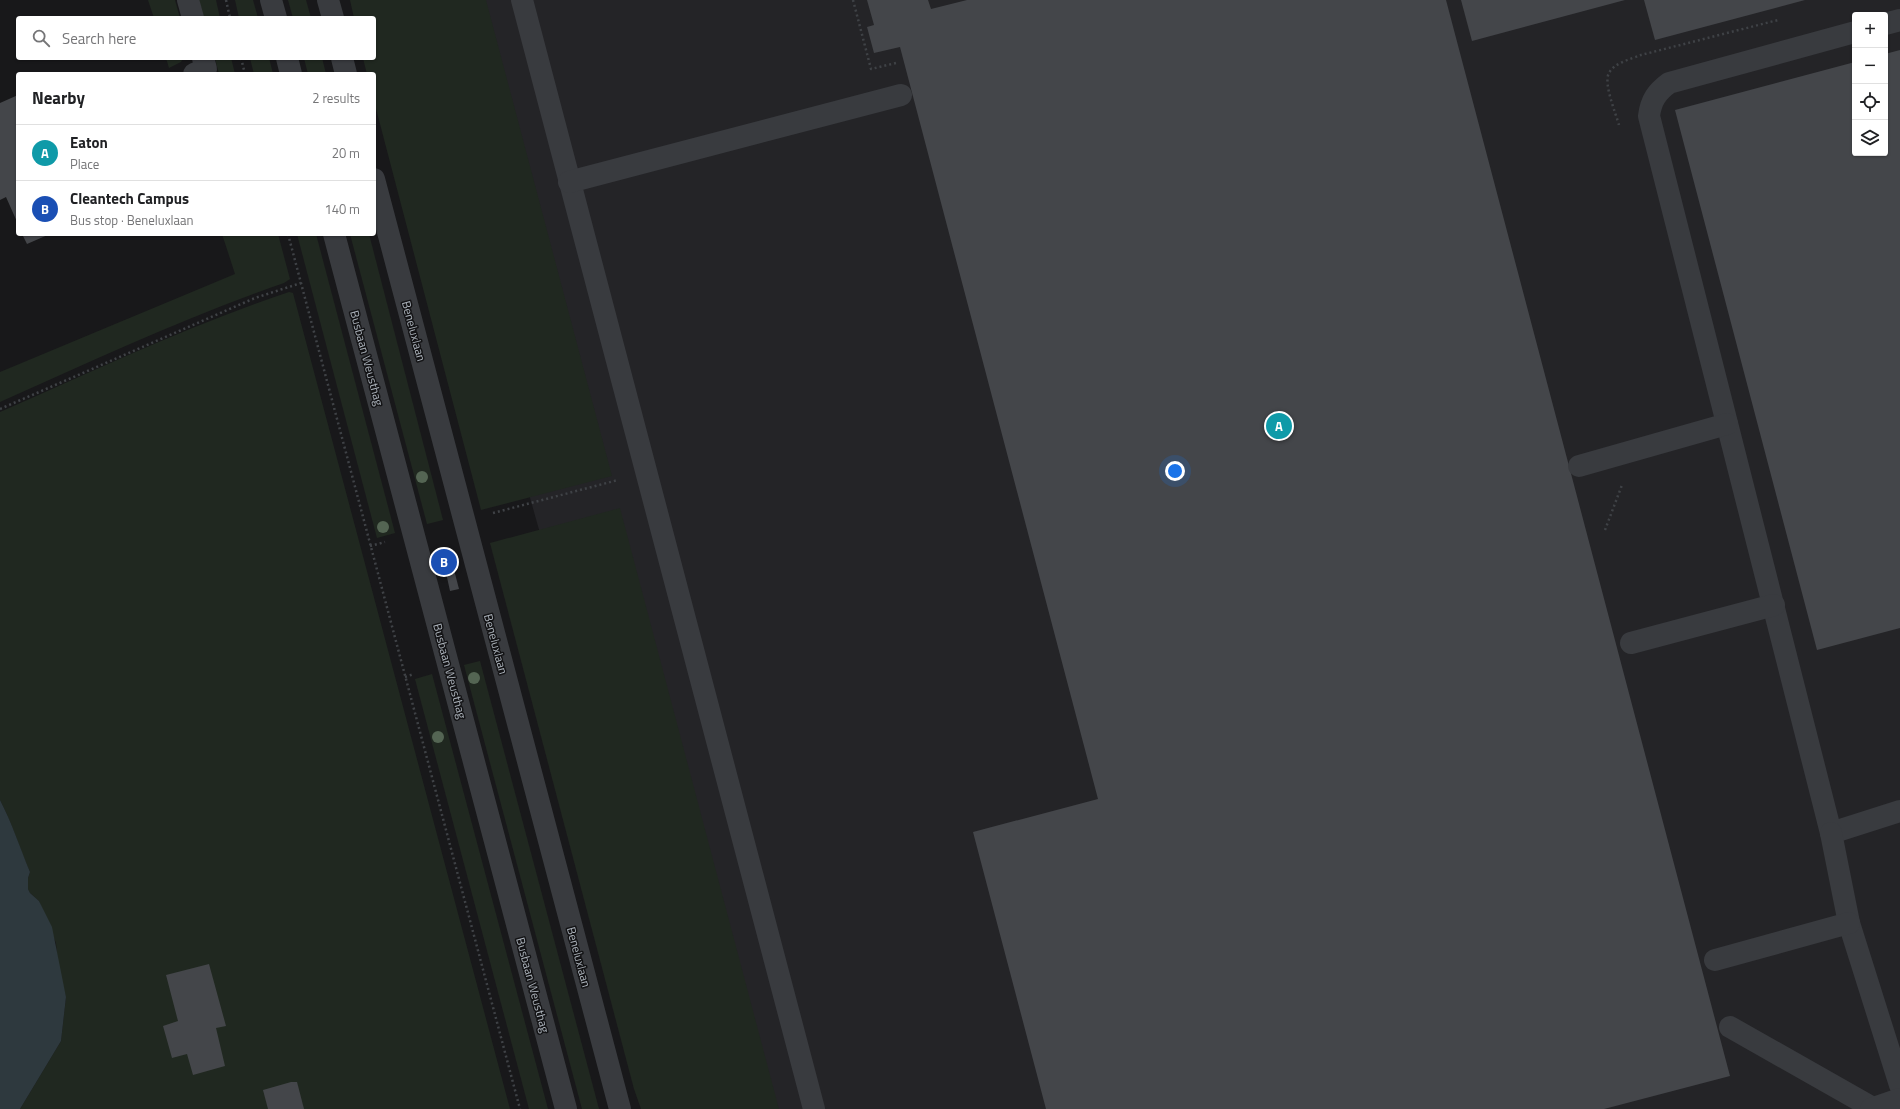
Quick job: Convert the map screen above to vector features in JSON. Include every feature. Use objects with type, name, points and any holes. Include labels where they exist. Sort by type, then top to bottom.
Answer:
[{"type":"street","points":[[188,0],[192,16]]},
{"type":"street","points":[[271,0],[275,16]]},
{"type":"street","points":[[328,0],[332,16]]},
{"type":"street","points":[[522,0],[814,1109]]},
{"type":"street","points":[[1888,23],[1900,20]]},
{"type":"street","points":[[1852,33],[1669,83],[1655,96],[1650,106],[1649,116],[1831,833],[1850,923],[1900,1085]]},
{"type":"street","points":[[199,72],[206,69],[204,60]]},
{"type":"street","points":[[288,60],[290,72]]},
{"type":"street","points":[[342,60],[346,72]]},
{"type":"street","points":[[569,182],[901,95]]},
{"type":"street","name":"Beneluxlaan","points":[[376,187],[620,1109]]},
{"type":"street","name":"Busbaan Weusthag","points":[[335,236],[566,1109]]},
{"type":"street","points":[[1579,466],[1727,424]]},
{"type":"street","points":[[1631,643],[1774,605]]},
{"type":"street","points":[[1831,833],[1900,811]]},
{"type":"street","points":[[1715,960],[1850,923]]},
{"type":"street","points":[[1730,1027],[1872,1109],[1900,1099]]},
{"type":"path","points":[[226,0],[230,16]]},
{"type":"path","points":[[853,0],[872,69],[896,63]]},
{"type":"path","points":[[242,60],[244,72]]},
{"type":"path","points":[[289,236],[520,1109]]},
{"type":"path","points":[[0,409],[255,298],[301,283]]},
{"type":"path","points":[[1605,530],[1635,451]]},
{"type":"path","points":[[464,521],[610,482]]},
{"type":"path","points":[[370,546],[387,541],[388,546]]},
{"type":"path","points":[[405,677],[414,674]]},
{"type":"shaded area","points":[[148,0],[175,0],[179,16],[153,16]]},
{"type":"shaded area","points":[[199,0],[216,0],[220,16],[203,16]]},
{"type":"shaded area","points":[[235,0],[253,0],[257,16],[239,16]]},
{"type":"shaded area","points":[[288,0],[306,0],[310,16],[292,16]]},
{"type":"shaded area","points":[[350,0],[486,0],[612,476],[481,510],[376,109],[376,72],[366,72],[364,60],[376,60],[376,16],[354,16]]},
{"type":"shaded area","points":[[390,0],[1900,0],[1900,1109],[702,1109]]},
{"type":"shaded area","points":[[167,60],[182,60],[181,62],[169,68]]},
{"type":"shaded area","points":[[216,60],[232,60],[234,72],[218,72]]},
{"type":"shaded area","points":[[250,60],[270,60],[272,72],[254,72]]},
{"type":"shaded area","points":[[304,60],[322,60],[326,72],[308,72]]},
{"type":"shaded area","points":[[223,236],[279,236],[290,279],[284,283],[212,310],[0,402],[0,372],[235,274]]},
{"type":"shaded area","points":[[298,236],[317,236],[395,533],[377,538]]},
{"type":"shaded area","points":[[351,236],[370,236],[443,520],[427,524]]},
{"type":"shaded area","points":[[289,292],[293,293],[510,1109],[20,1109],[61,1041],[66,997],[58,965],[56,943],[39,901],[30,893],[28,889],[28,878],[30,872],[0,800],[0,412],[179,333]]},
{"type":"shaded area","points":[[620,508],[779,1109],[641,1109],[634,1089],[490,543]]},
{"type":"shaded area","points":[[480,661],[599,1109],[582,1109],[464,665]]},
{"type":"shaded area","points":[[432,674],[548,1109],[529,1109],[415,679]]},
{"type":"shaded area","points":[[0,800],[30,872],[28,878],[28,889],[30,893],[39,901],[52,927],[66,997],[61,1041],[20,1109],[0,1109]]},
{"type":"building","points":[[867,0],[928,0],[931,9],[967,0],[1446,0],[1730,1076],[1604,1109],[1046,1109],[973,832],[1098,799],[900,47],[874,53],[867,27],[874,25]]},
{"type":"building","points":[[1461,0],[1625,0],[1472,41]]},
{"type":"building","points":[[1644,0],[1805,0],[1655,40]]},
{"type":"building","points":[[1900,50],[1900,628],[1817,650],[1675,110],[1852,63],[1852,156],[1888,156],[1888,53]]},
{"type":"building","points":[[16,96],[16,220],[6,197],[0,200],[0,103]]},
{"type":"building","points":[[23,236],[45,236],[27,244]]},
{"type":"building","points":[[453,566],[459,589],[450,591],[445,568]]},
{"type":"building","points":[[209,964],[226,1026],[216,1028],[225,1066],[193,1075],[187,1054],[172,1058],[163,1026],[178,1021],[166,975]]},
{"type":"building","points":[[291,1082],[297,1082],[304,1109],[268,1109],[263,1090]]},
{"type":"place","name":"Eaton","points":[[1279,426]]},
{"type":"place","name":"Cleantech Campus","points":[[444,562]]}]
